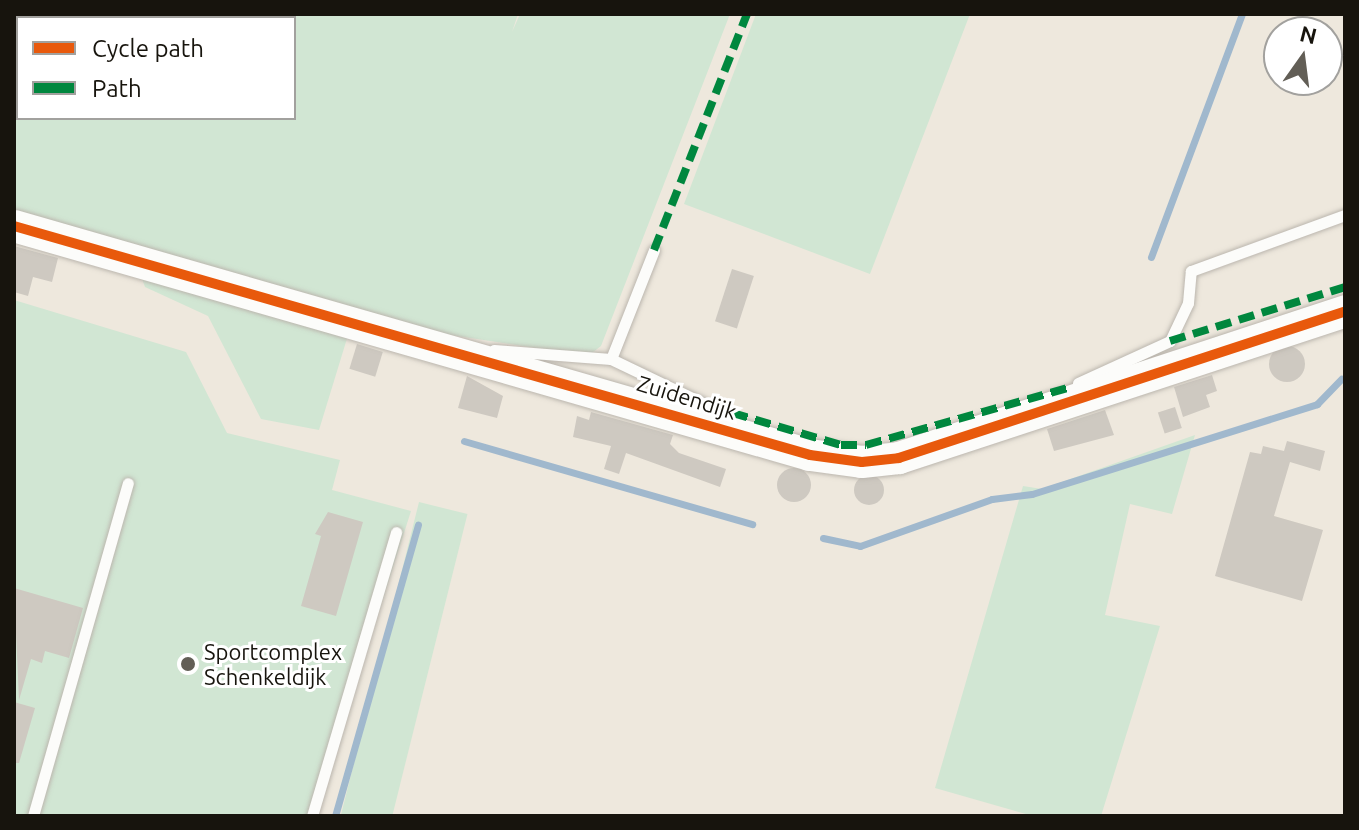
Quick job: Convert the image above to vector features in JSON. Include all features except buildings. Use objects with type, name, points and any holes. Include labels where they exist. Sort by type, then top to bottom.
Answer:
[{"type":"street","name":"Zuidendijk","points":[[14,226],[810,455],[862,462],[899,458],[1345,311]]},
{"type":"lane","points":[[1032,415],[1068,388],[1170,341],[1188,303],[1191,271],[1345,215]]},
{"type":"lane","points":[[611,359],[654,250]]},
{"type":"lane","points":[[438,346],[611,359],[709,406],[728,430]]},
{"type":"lane","points":[[33,816],[128,483]]},
{"type":"lane","points":[[312,816],[363,634],[396,532]]},
{"type":"green space","points":[[14,14],[518,14],[512,32],[520,14],[730,14],[601,346],[588,356],[424,331],[14,212]]},
{"type":"green space","points":[[756,14],[970,14],[870,274],[684,204]]},
{"type":"green space","points":[[140,273],[349,332],[319,430],[261,419],[208,316],[145,287]]},
{"type":"green space","name":"Sportcomplex Schenkeldijk","points":[[14,300],[186,352],[227,433],[340,460],[332,490],[411,511],[314,816],[14,816]]},
{"type":"green space","points":[[1195,435],[1172,514],[1130,504],[1105,615],[1160,626],[1101,816],[1033,816],[935,788],[1023,486],[1042,489]]},
{"type":"green space","points":[[419,502],[468,514],[392,816],[341,816]]},
{"type":"waterway","points":[[1151,257],[1242,14]]},
{"type":"waterway","points":[[823,538],[860,546],[992,499],[1032,494],[1317,404],[1341,379]]},
{"type":"waterway","points":[[464,441],[752,524]]},
{"type":"waterway","points":[[335,816],[418,525]]},
{"type":"marked path","points":[[654,250],[747,14]]},
{"type":"marked path","points":[[1170,341],[1345,287]]},
{"type":"marked path","points":[[709,406],[841,445],[866,445],[1068,388]]},
{"type":"cycle path","points":[[14,226],[810,455],[862,462],[899,458],[1345,311]]},
{"type":"place","name":"Sportcomplex Schenkeldijk","points":[[188,664]]}]
